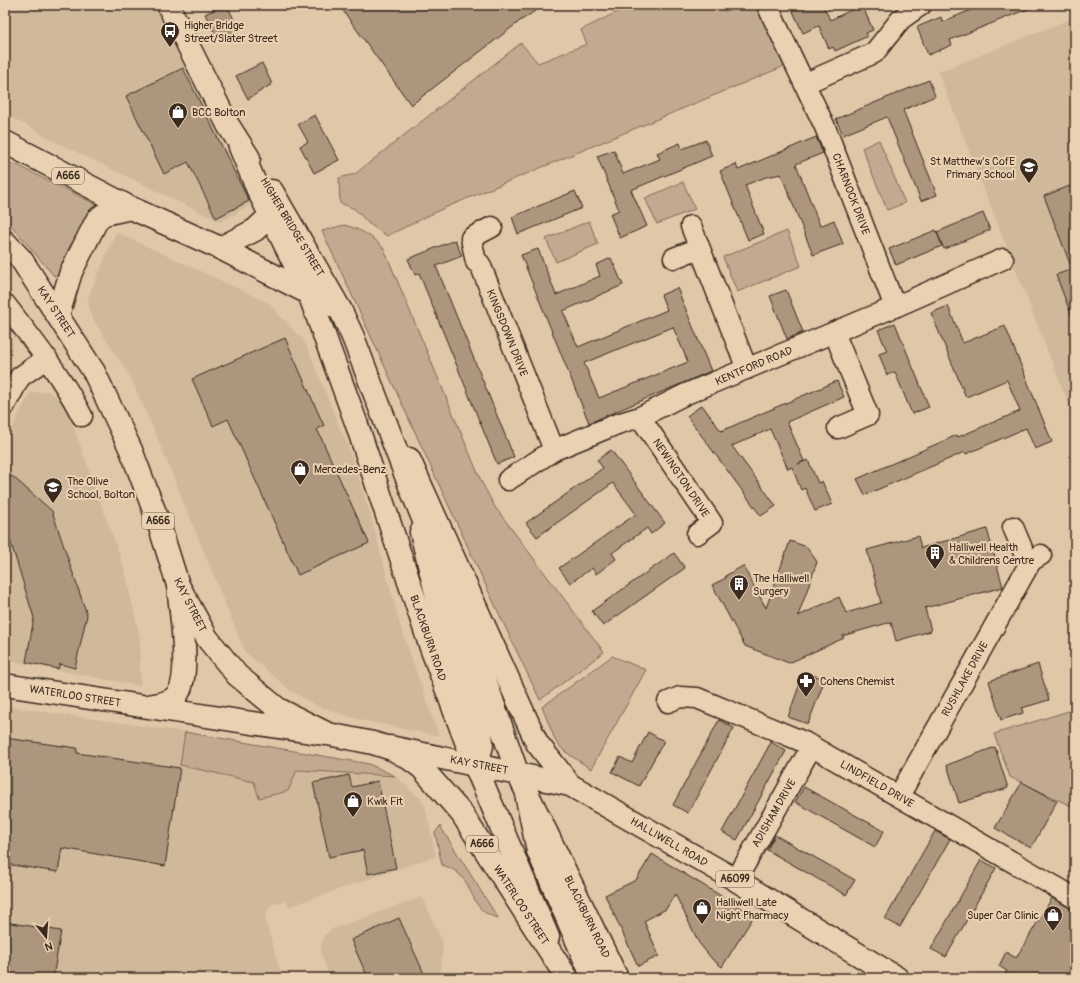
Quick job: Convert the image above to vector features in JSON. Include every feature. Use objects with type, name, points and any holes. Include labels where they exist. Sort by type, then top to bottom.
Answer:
[{"type":"main road","name":"HIGHER BRIDGE STREET","points":[[168,5],[240,147],[270,216],[308,291]]},
{"type":"main road","name":"A666","points":[[5,142],[131,208],[220,248],[308,291],[340,309]]},
{"type":"main road","name":"HIGHER BRIDGE STREET","points":[[240,147],[267,182],[340,309]]},
{"type":"main road","points":[[58,315],[71,272],[97,220],[104,214],[131,208]]},
{"type":"main road","points":[[220,248],[255,230],[270,216]]},
{"type":"main road","name":"KAY STREET","points":[[5,242],[21,259],[94,372],[131,450],[157,518],[178,585],[207,638],[237,676],[278,709],[328,734],[474,764],[521,781]]},
{"type":"main road","name":"BLACKBURN ROAD","points":[[308,291],[357,425],[430,645],[474,764],[566,976]]},
{"type":"main road","name":"BLACKBURN ROAD","points":[[340,309],[353,337],[411,489],[462,614],[521,781],[538,851],[594,978]]},
{"type":"main road","points":[[353,337],[485,624],[520,707],[544,752],[570,785]]},
{"type":"main road","points":[[411,489],[440,605],[480,726],[482,748],[474,764]]},
{"type":"main road","points":[[145,707],[164,703],[174,698],[183,681],[185,663],[178,585]]},
{"type":"main road","name":"WATERLOO STREET","points":[[5,685],[328,734]]},
{"type":"main road","name":"WATERLOO STREET","points":[[373,743],[392,749],[407,757],[438,785],[462,814],[566,976]]},
{"type":"main road","name":"BLACKBURN ROAD","points":[[521,781],[617,978]]},
{"type":"main road","name":"HALLIWELL ROAD","points":[[521,781],[570,785],[736,880],[897,978]]},
{"type":"street","name":"CHARNOCK DRIVE","points":[[767,5],[806,83],[825,127],[894,307]]},
{"type":"street","points":[[806,83],[874,53],[902,18],[921,5]]},
{"type":"street","points":[[691,226],[747,369]]},
{"type":"street","name":"KINGSDOWN DRIVE","points":[[492,228],[471,238],[476,262],[480,264],[554,450]]},
{"type":"street","points":[[674,258],[699,248]]},
{"type":"street","name":"KENTFORD ROAD","points":[[508,480],[554,450],[617,424],[640,417],[686,394],[894,307],[1003,259]]},
{"type":"street","points":[[5,304],[47,358],[68,389],[82,416]]},
{"type":"street","points":[[834,332],[868,415],[838,428]]},
{"type":"street","points":[[5,405],[20,377],[47,358]]},
{"type":"street","name":"NEWINGTON DRIVE","points":[[640,417],[712,523],[697,534]]},
{"type":"street","name":"RUSHLAKE DRIVE","points":[[899,796],[1036,558],[1024,553],[1014,528]]},
{"type":"street","name":"LINDFIELD DRIVE","points":[[668,702],[680,697],[697,698],[812,746],[1075,898]]},
{"type":"street","name":"ADISHAM DRIVE","points":[[736,880],[812,746]]},
{"type":"shaded area","points":[[5,5],[154,5],[253,204],[220,222],[60,144],[5,114]]},
{"type":"shaded area","points":[[631,5],[757,5],[787,65],[442,209],[387,236],[368,223],[355,209],[340,203],[339,178],[355,174],[521,43],[538,63],[587,44],[581,30]]},
{"type":"shaded area","name":"St Matthew's CofE Primary School","points":[[1075,17],[1075,421],[938,72]]},
{"type":"shaded area","points":[[879,140],[905,203],[887,210],[862,148]]},
{"type":"shaded area","points":[[8,163],[17,165],[97,205],[68,249],[61,273],[54,276],[5,218],[5,164]]},
{"type":"shaded area","points":[[683,182],[695,209],[657,224],[645,198]]},
{"type":"shaded area","points":[[589,221],[598,244],[556,262],[546,239]]},
{"type":"shaded area","points":[[344,225],[355,228],[366,234],[384,249],[482,483],[495,507],[604,652],[540,700],[322,231]]},
{"type":"shaded area","points":[[787,231],[801,266],[737,292],[723,257]]},
{"type":"shaded area","points":[[116,232],[267,302],[305,342],[349,449],[370,513],[401,628],[439,736],[360,720],[317,706],[291,691],[245,652],[154,430],[130,377],[93,319],[89,308],[88,297]]},
{"type":"shaded area","points":[[5,323],[11,330],[13,346],[5,361]]},
{"type":"shaded area","name":"The Olive School, Bolton","points":[[48,391],[65,403],[124,567],[140,638],[140,686],[5,660],[5,442],[30,393]]},
{"type":"shaded area","points":[[612,656],[646,670],[591,769],[564,751],[556,742],[542,707]]},
{"type":"shaded area","points":[[5,706],[185,732],[180,765],[288,791],[297,770],[395,776],[420,798],[425,806],[436,856],[288,907],[286,901],[271,905],[265,918],[282,978],[5,978]]},
{"type":"shaded area","points":[[1075,709],[1075,799],[1071,806],[1010,777],[994,734]]},
{"type":"shaded area","points":[[185,732],[369,764],[395,776],[297,770],[288,791],[259,798],[254,782],[180,765]]},
{"type":"shaded area","points":[[440,826],[498,918],[489,915],[482,910],[474,899],[465,880],[453,869],[442,865],[435,833]]},
{"type":"shaded area","points":[[422,897],[443,942],[441,969],[444,978],[330,978],[321,954],[321,944],[324,935],[332,929]]},
{"type":"building","points":[[227,5],[239,30],[218,40],[205,14]]},
{"type":"building","points":[[339,5],[544,5],[520,21],[411,105]]},
{"type":"building","points":[[790,5],[823,5],[830,20],[862,5],[873,30],[866,33],[868,36],[835,51],[833,47],[829,49],[819,26],[803,33]]},
{"type":"building","points":[[983,5],[1035,6],[950,40],[952,45],[928,55],[917,27],[941,17],[942,22]]},
{"type":"building","points":[[262,63],[272,84],[248,99],[236,76]]},
{"type":"building","name":"BCC Bolton","points":[[183,68],[249,201],[216,218],[188,162],[164,174],[126,96]]},
{"type":"building","points":[[929,80],[935,96],[903,110],[937,195],[921,201],[887,117],[843,135],[836,119]]},
{"type":"building","points":[[315,115],[339,160],[314,173],[300,146],[308,142],[298,124]]},
{"type":"building","points":[[816,137],[823,153],[796,164],[820,226],[834,220],[843,244],[813,255],[781,174],[766,177],[745,185],[764,234],[748,240],[720,171],[736,164],[738,170]]},
{"type":"building","points":[[706,140],[712,156],[631,190],[647,226],[620,238],[610,214],[619,210],[597,156],[614,150],[623,174],[660,159],[657,153],[680,143],[682,149]]},
{"type":"building","points":[[1075,184],[1074,322],[1056,275],[1072,269],[1044,196]]},
{"type":"building","points":[[575,191],[582,208],[518,234],[512,217]]},
{"type":"building","points":[[983,213],[990,230],[944,249],[937,232]]},
{"type":"building","points":[[936,230],[942,246],[896,265],[889,249]]},
{"type":"building","points":[[455,240],[462,256],[436,266],[514,457],[497,464],[419,273],[415,275],[408,259]]},
{"type":"building","points":[[538,249],[556,295],[600,276],[596,265],[611,258],[623,285],[563,311],[578,347],[667,310],[661,295],[677,288],[711,371],[589,423],[521,255]],"holes":[[[673,327],[688,362],[599,398],[584,363]]]},
{"type":"building","points":[[786,290],[803,332],[787,339],[770,296]]},
{"type":"building","points":[[948,306],[963,343],[1005,326],[1052,442],[1035,449],[1026,428],[966,454],[965,452],[865,495],[857,479],[957,435],[958,437],[1020,411],[1007,380],[966,397],[931,313]]},
{"type":"building","points":[[895,323],[929,407],[912,414],[895,372],[887,375],[879,354],[887,351],[878,330]]},
{"type":"building","name":"Mercedes-Benz","points":[[285,338],[324,426],[317,429],[369,543],[298,575],[228,419],[213,426],[192,379]]},
{"type":"building","points":[[837,381],[844,397],[787,422],[804,461],[798,464],[808,460],[818,483],[822,481],[832,504],[815,511],[805,488],[801,490],[792,467],[788,469],[770,429],[732,446],[776,506],[761,516],[687,416],[702,405],[721,431]]},
{"type":"building","points":[[611,450],[665,523],[651,534],[647,528],[612,553],[616,559],[596,574],[592,568],[570,583],[559,568],[636,514],[613,483],[537,537],[526,523],[603,468],[597,460]]},
{"type":"building","points":[[12,476],[52,511],[87,615],[75,668],[60,664],[58,669],[26,662],[34,618],[10,540],[5,536],[5,483]]},
{"type":"building","points":[[987,529],[1003,587],[925,608],[931,631],[896,641],[891,622],[842,636],[844,638],[789,663],[745,646],[712,585],[726,578],[725,576],[743,566],[766,608],[790,541],[807,547],[817,562],[798,616],[839,597],[846,613],[881,603],[867,550],[918,536],[921,548]]},
{"type":"building","points":[[674,553],[685,568],[603,626],[592,611]]},
{"type":"building","points":[[1038,664],[1049,700],[1022,708],[1023,713],[1001,720],[989,681]]},
{"type":"building","name":"Cohens Chemist","points":[[804,672],[825,679],[808,724],[788,717]]},
{"type":"building","points":[[719,720],[734,728],[688,813],[673,805]]},
{"type":"building","points":[[648,732],[664,741],[639,786],[612,772],[620,757],[632,763]]},
{"type":"building","points":[[5,738],[77,748],[77,753],[180,768],[165,866],[62,848],[58,872],[5,864]]},
{"type":"building","points":[[771,742],[786,751],[737,840],[722,832]]},
{"type":"building","points":[[995,747],[1008,788],[959,803],[947,765]]},
{"type":"building","name":"Kwik Fit","points":[[349,775],[352,787],[378,781],[396,868],[368,874],[363,850],[329,857],[313,783]]},
{"type":"building","points":[[1022,782],[1057,801],[1031,848],[995,828]]},
{"type":"building","points":[[804,787],[884,831],[875,847],[795,802]]},
{"type":"building","points":[[935,831],[950,839],[900,927],[885,919]]},
{"type":"building","points":[[775,835],[855,880],[846,895],[767,850]]},
{"type":"building","points":[[652,854],[754,916],[722,967],[712,959],[699,943],[675,894],[666,909],[644,921],[659,956],[638,966],[605,895],[636,880]]},
{"type":"building","points":[[981,860],[996,868],[946,957],[931,949]]},
{"type":"building","name":"Super Car Clinic","points":[[1052,898],[1075,911],[1075,978],[1003,978],[1007,971],[999,966],[1006,952],[1016,958]]},
{"type":"building","points":[[399,918],[426,978],[368,978],[351,940]]},
{"type":"building","points":[[5,922],[61,931],[53,978],[5,978]]},
{"type":"place","name":"Higher Bridge Street/Slater Street","points":[[170,48]]},
{"type":"place","name":"BCC Bolton","points":[[178,129]]},
{"type":"place","name":"St Matthew's CofE Primary School","points":[[1029,184]]},
{"type":"place","name":"Mercedes-Benz","points":[[300,486]]},
{"type":"place","name":"The Olive School, Bolton","points":[[53,504]]},
{"type":"place","name":"Halliwell Health & Childrens Centre","points":[[935,570]]},
{"type":"place","name":"The Halliwell Surgery","points":[[739,601]]},
{"type":"place","name":"Cohens Chemist","points":[[806,698]]},
{"type":"place","name":"Kwik Fit","points":[[353,818]]},
{"type":"place","name":"Halliwell Late Night Pharmacy","points":[[702,925]]},
{"type":"place","name":"Super Car Clinic","points":[[1053,932]]}]
